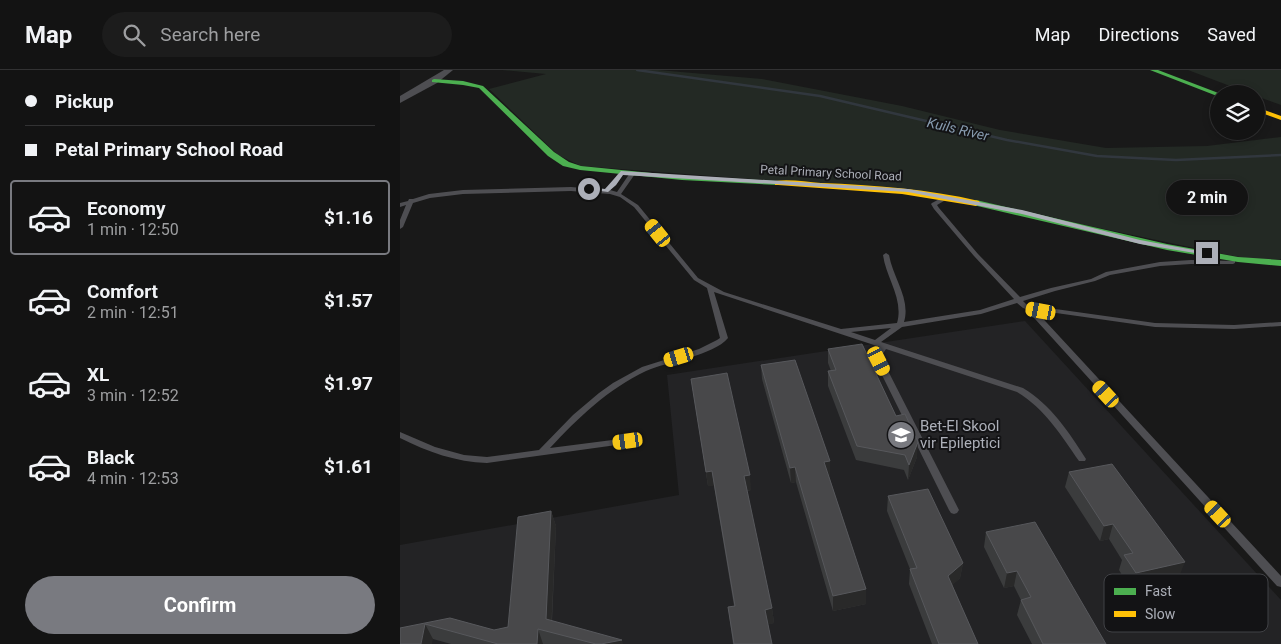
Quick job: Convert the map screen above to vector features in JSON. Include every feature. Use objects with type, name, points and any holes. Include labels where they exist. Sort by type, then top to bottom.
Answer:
[{"type":"street","points":[[400,100],[450,70]]},
{"type":"street","points":[[1153,70],[1210,89]]},
{"type":"street","points":[[1173,70],[1210,87]]},
{"type":"street","name":"Petal Primary School Road","points":[[434,81],[463,83],[481,88],[551,154],[566,164],[588,170],[743,182],[881,188],[947,197],[1056,220],[1140,242],[1258,263],[1281,263]]},
{"type":"street","points":[[1265,104],[1281,110]]},
{"type":"street","points":[[1265,112],[1281,118]]},
{"type":"lane","points":[[606,191],[627,174]]},
{"type":"lane","points":[[618,194],[627,174]]},
{"type":"lane","points":[[400,205],[411,200],[444,193],[463,192],[571,189],[606,191],[618,194],[636,206],[691,274],[710,288],[1028,394],[1048,411],[1082,460]]},
{"type":"lane","points":[[947,197],[936,202],[935,206],[1018,302],[1029,308],[1281,583]]},
{"type":"lane","points":[[400,228],[411,200]]},
{"type":"lane","points":[[886,255],[886,264],[904,306],[904,316],[900,325],[880,344],[879,361],[954,510]]},
{"type":"lane","points":[[842,332],[981,312],[1049,291],[1093,280],[1108,273],[1143,266],[1191,262],[1258,263]]},
{"type":"lane","points":[[541,453],[579,414],[618,384],[644,369],[720,342],[724,338],[723,332],[710,288]]},
{"type":"lane","points":[[1029,308],[1155,325],[1234,327],[1281,324]]},
{"type":"lane","points":[[400,435],[429,449],[470,460],[487,460],[628,441]]},
{"type":"shaded area","points":[[502,70],[658,70],[762,79],[902,106],[1000,130],[1106,148],[1207,146],[1281,137],[1281,259],[1256,260],[1223,254],[933,193],[581,166],[558,155],[489,89],[546,74]]},
{"type":"shaded area","points":[[1188,70],[1281,70],[1281,105],[1265,99],[1265,85],[1227,85]]},
{"type":"shaded area","name":"Bet-El Skool vir Epileptici","points":[[1025,321],[1257,574],[1104,574],[1104,632],[1268,632],[1268,586],[1281,600],[1281,644],[400,644],[400,545],[679,495],[667,375]]},
{"type":"building","points":[[862,344],[896,416],[905,414],[918,442],[909,465],[905,455],[857,446],[828,371],[836,370],[828,349]]},
{"type":"building","points":[[795,360],[830,461],[824,462],[866,589],[833,596],[795,467],[790,468],[761,365]]},
{"type":"building","points":[[727,373],[750,475],[744,476],[772,608],[765,610],[772,644],[734,644],[728,607],[735,606],[712,471],[706,472],[691,379]]},
{"type":"building","points":[[1112,464],[1185,562],[1136,573],[1124,555],[1133,553],[1113,524],[1104,526],[1069,472]]},
{"type":"building","points":[[928,489],[963,563],[948,576],[978,644],[939,644],[910,569],[917,568],[888,496]]},
{"type":"building","points":[[551,511],[546,619],[622,640],[596,644],[538,629],[537,644],[498,644],[425,624],[421,644],[400,644],[400,628],[450,618],[494,630],[508,627],[518,517]]},
{"type":"building","points":[[1035,522],[1106,644],[1043,644],[1021,600],[1031,597],[1017,571],[1007,573],[986,532]]},
{"type":"waterway","name":"Kuils River","points":[[637,70],[820,96],[1007,140],[1097,156],[1176,160],[1281,155]]},
{"type":"traffic: fast","points":[[1153,70],[1210,92]]},
{"type":"traffic: fast","points":[[434,81],[463,83],[481,87],[551,154],[566,164],[580,168],[682,178],[778,183]]},
{"type":"traffic: fast","points":[[976,203],[1167,247],[1259,262],[1281,263]]},
{"type":"traffic: slow","points":[[1265,112],[1281,118]]},
{"type":"traffic: slow","points":[[778,183],[902,191],[976,203]]},
{"type":"place","name":"Bet-El Skool vir Epileptici","points":[[901,435]]},
{"type":"route","points":[[589,189],[606,191],[614,184],[621,173],[709,180],[881,188],[932,194],[1022,212],[1157,246],[1207,253]]}]
